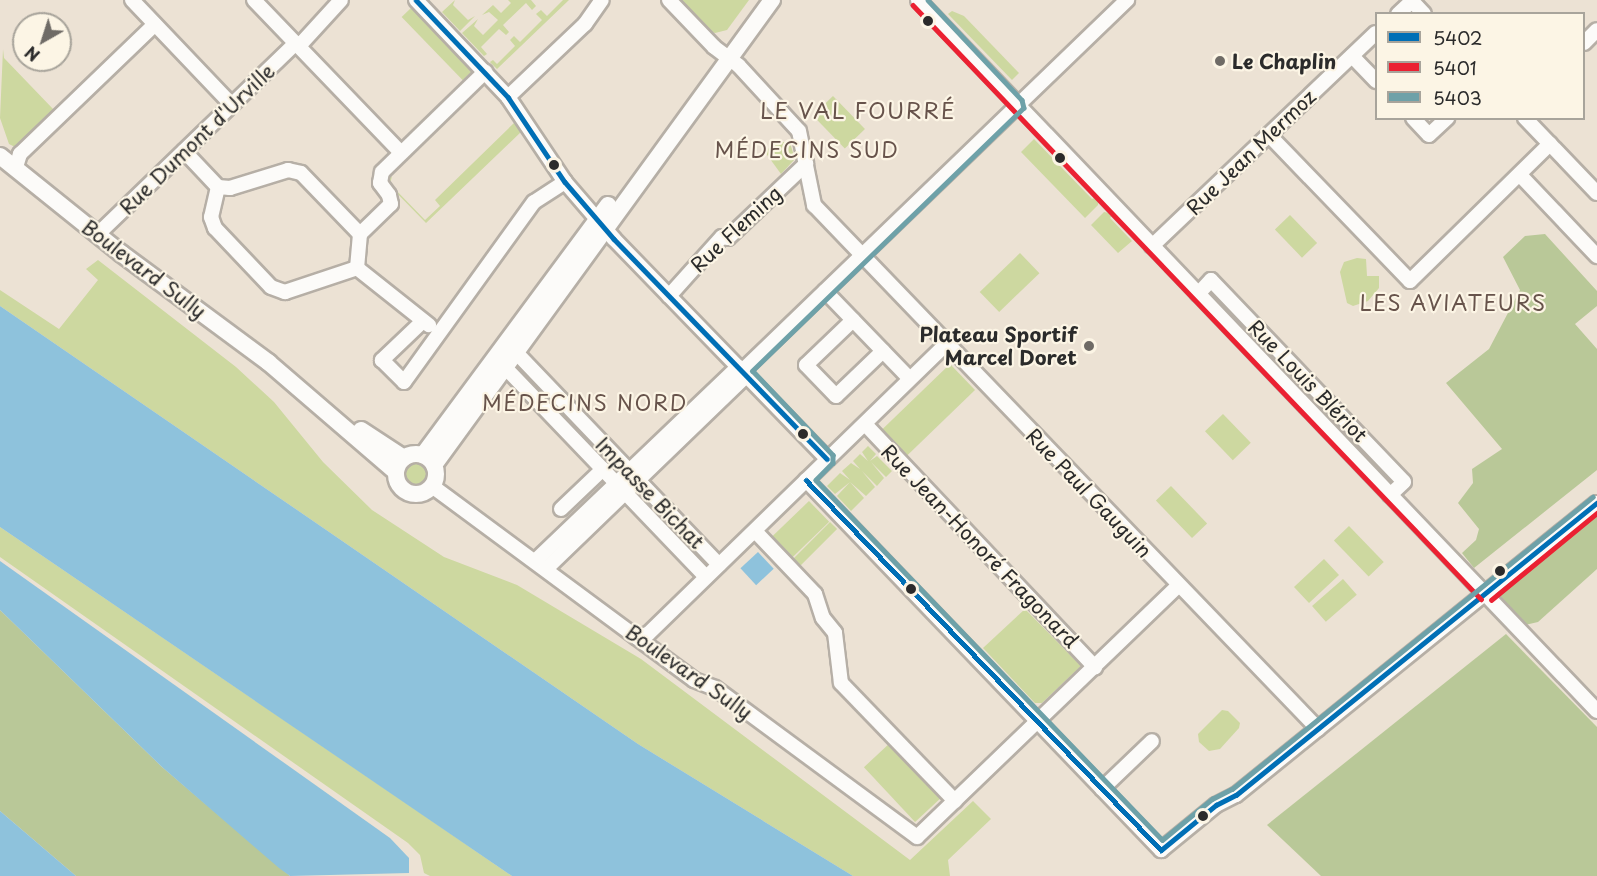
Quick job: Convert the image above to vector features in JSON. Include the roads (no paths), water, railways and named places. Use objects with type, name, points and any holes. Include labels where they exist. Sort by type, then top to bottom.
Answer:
[{"type":"main road","points":[[726,56],[761,0]]},
{"type":"main road","points":[[428,460],[432,486],[421,493],[409,492],[399,484],[400,465],[428,460],[726,56],[772,0]]},
{"type":"main road","name":"Boulevard Sully","points":[[0,156],[98,234],[400,465]]},
{"type":"street","points":[[132,0],[232,105]]},
{"type":"street","points":[[254,0],[401,153]]},
{"type":"street","name":"Rue Dumont d'Urville","points":[[98,234],[297,45],[341,0]]},
{"type":"street","points":[[416,0],[508,97],[565,182],[602,224],[827,459]]},
{"type":"street","points":[[508,97],[585,24],[602,0]]},
{"type":"street","name":"Rue Paul Gauguin","points":[[669,0],[799,130],[811,201],[1178,586],[1318,729]]},
{"type":"street","points":[[918,0],[1597,711]]},
{"type":"street","points":[[541,565],[1127,0]]},
{"type":"street","points":[[1400,12],[1411,0],[1422,12]]},
{"type":"street","points":[[16,167],[20,154],[155,24]]},
{"type":"street","points":[[1585,42],[1597,30]]},
{"type":"street","name":"Rue Jean Mermoz","points":[[1152,246],[1375,35]]},
{"type":"street","points":[[1352,56],[1375,79]]},
{"type":"street","points":[[357,268],[360,234],[391,204],[380,183],[380,176],[485,72]]},
{"type":"street","points":[[1415,120],[1429,135],[1445,120]]},
{"type":"street","points":[[1527,120],[1597,193]]},
{"type":"street","points":[[1269,135],[1410,280],[1550,144]]},
{"type":"street","points":[[184,151],[218,187],[230,188],[288,170],[301,173],[360,234]]},
{"type":"street","name":"Rue Fleming","points":[[669,296],[722,237],[728,238],[806,164]]},
{"type":"street","points":[[1520,175],[1597,256]]},
{"type":"street","points":[[423,321],[382,360],[404,382],[534,202],[565,182]]},
{"type":"street","points":[[218,187],[211,217],[215,228],[271,287],[285,292],[357,268]]},
{"type":"street","points":[[357,268],[440,332]]},
{"type":"street","points":[[825,291],[910,380]]},
{"type":"street","points":[[853,320],[806,365],[836,396],[883,351]]},
{"type":"street","points":[[636,637],[648,634],[946,344]]},
{"type":"street","name":"Impasse Bichat","points":[[511,348],[719,565]]},
{"type":"street","name":"Impasse Bichat","points":[[500,363],[706,577]]},
{"type":"street","name":"Rue Jean-Honoré Fragonard","points":[[865,424],[1095,667]]},
{"type":"street","points":[[561,509],[603,469]]},
{"type":"street","points":[[806,480],[1161,850],[1318,729],[1597,503]]},
{"type":"street","name":"Boulevard Sully","points":[[432,486],[694,680],[715,688],[916,837],[955,801]]},
{"type":"street","points":[[755,531],[815,594],[821,614],[835,633],[841,683],[955,801],[1178,586]]},
{"type":"street","points":[[1102,789],[1152,741]]},
{"type":"water","points":[[0,306],[638,744],[853,876],[512,876],[0,527]]},
{"type":"water","points":[[758,552],[774,569],[756,585],[740,568]]},
{"type":"water","points":[[0,561],[390,838],[409,858],[409,873],[290,876],[279,868],[162,767],[0,610]]},
{"type":"water","points":[[0,811],[76,876],[0,876]]},
{"type":"place","name":"Le Chaplin","points":[[1220,61]]},
{"type":"place","name":"Plateau Sportif Marcel Doret","points":[[1089,346]]},
{"type":"district","name":"LE VAL FOURRÉ","points":[[858,110]]},
{"type":"district","name":"MÉDECINS SUD","points":[[807,149]]},
{"type":"district","name":"LES AVIATEURS","points":[[1453,302]]},
{"type":"district","name":"MÉDECINS NORD","points":[[585,402]]}]
